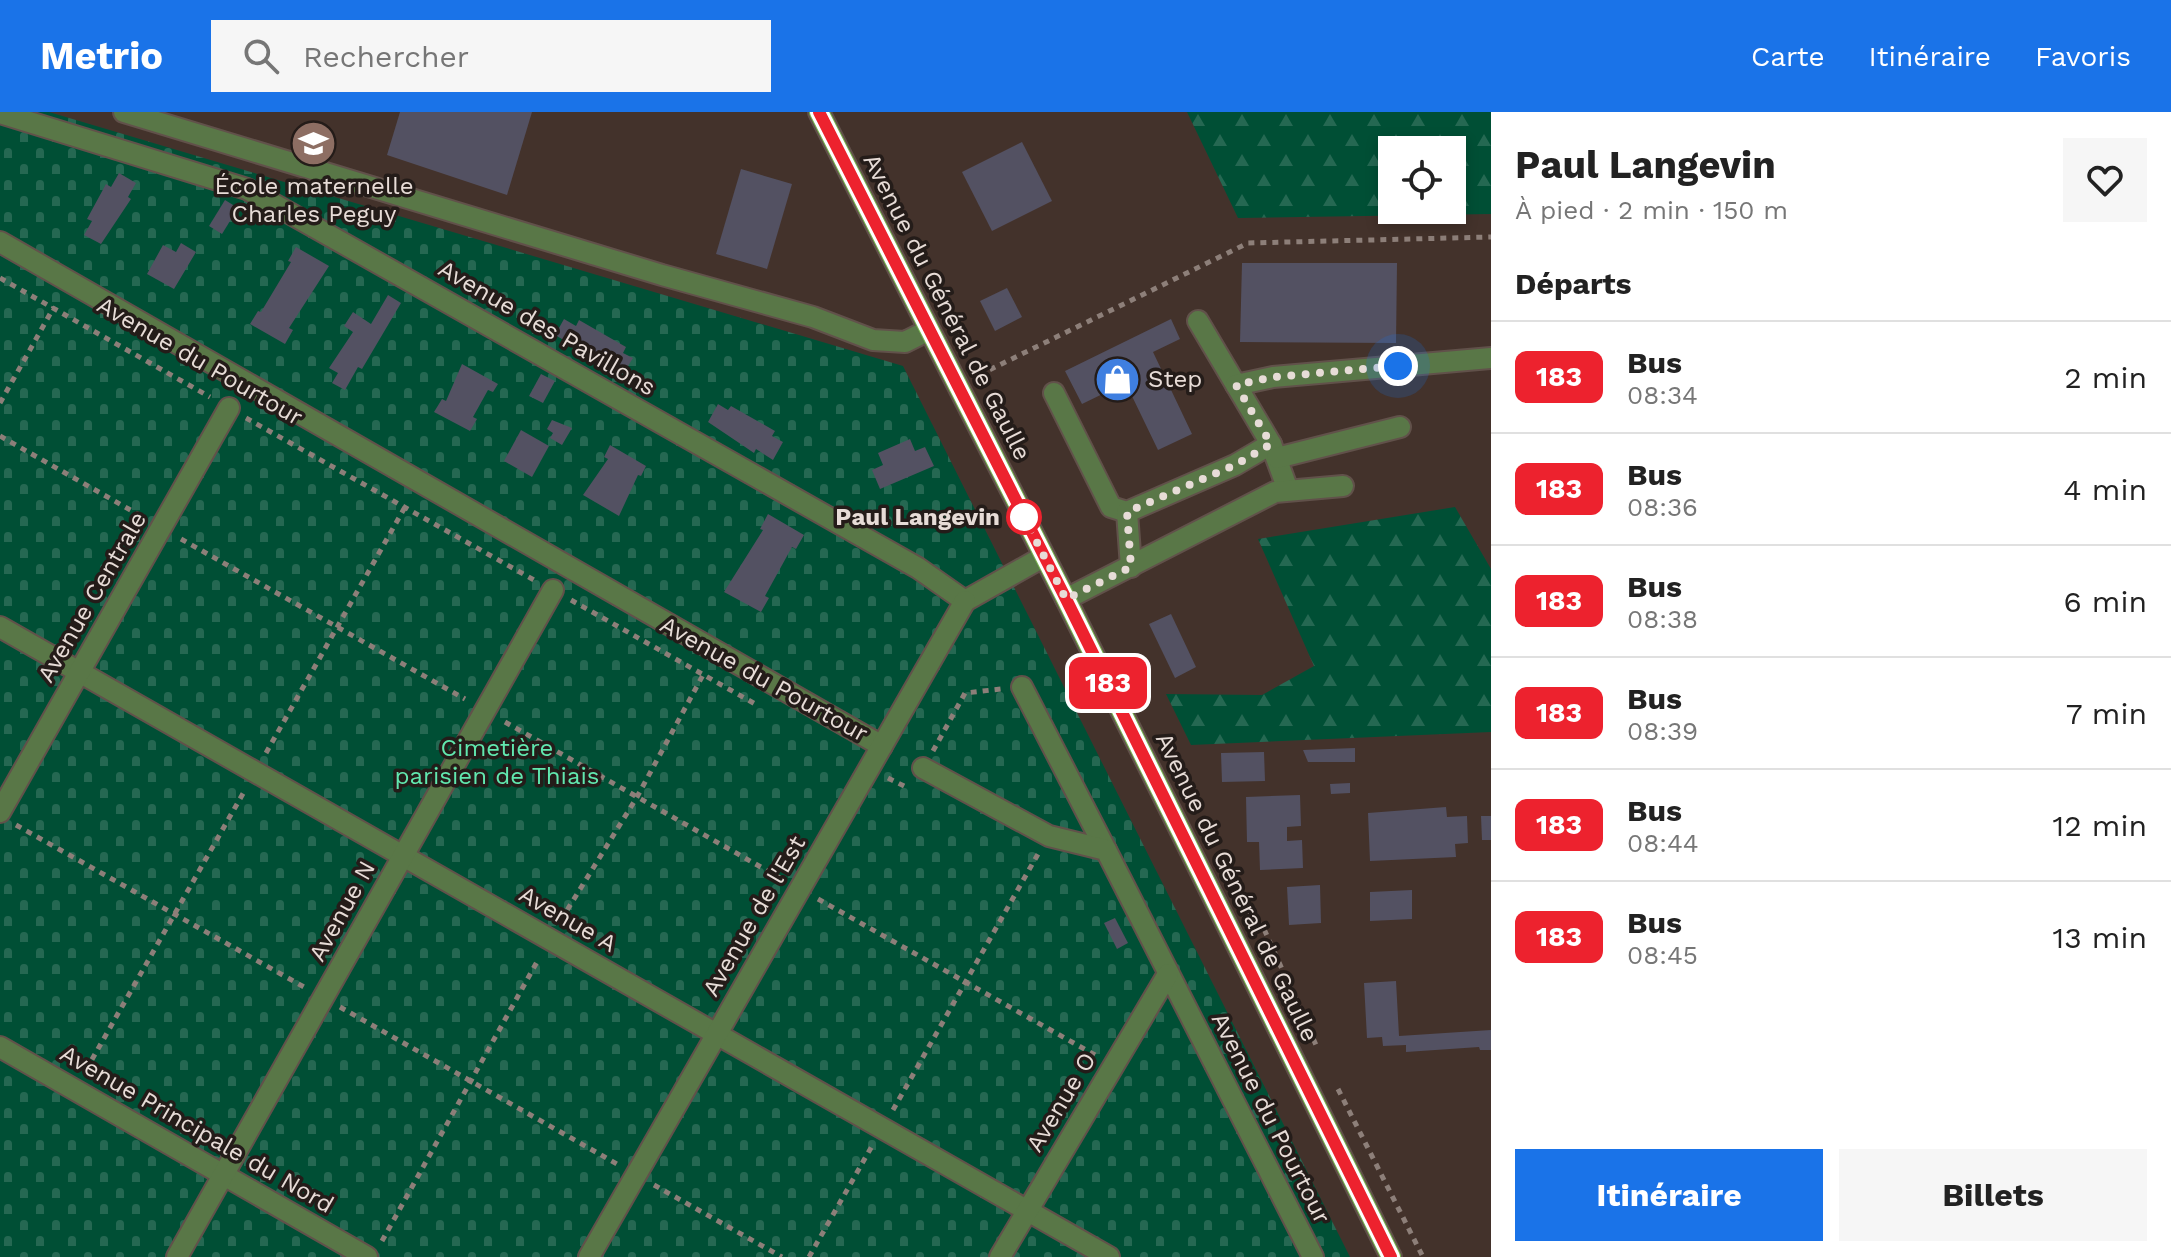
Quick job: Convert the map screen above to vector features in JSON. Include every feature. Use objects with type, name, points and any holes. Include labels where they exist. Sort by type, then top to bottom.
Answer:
[{"type":"main road","name":"Avenue du Général de Gaulle","points":[[819,112],[1066,599],[1391,1257]]},
{"type":"lane","points":[[124,112],[813,317],[873,340],[905,342],[929,330]]},
{"type":"lane","name":"Avenue des Pavillons","points":[[0,113],[247,189],[918,568],[965,601]]},
{"type":"lane","name":"Avenue du Pourtour","points":[[0,242],[882,746]]},
{"type":"lane","points":[[1198,321],[1274,451],[1288,490]]},
{"type":"lane","points":[[1236,385],[1273,377],[1491,358]]},
{"type":"lane","points":[[1054,393],[1111,507],[1127,512],[1274,451],[1400,427]]},
{"type":"lane","name":"Avenue Centrale","points":[[7,818],[79,672],[229,408]]},
{"type":"lane","points":[[1066,599],[1275,492],[1343,486]]},
{"type":"lane","points":[[1127,512],[1131,567]]},
{"type":"lane","points":[[965,601],[1043,557]]},
{"type":"lane","name":"Avenue N","points":[[177,1257],[553,590]]},
{"type":"lane","name":"Avenue de l'Est","points":[[589,1257],[965,601]]},
{"type":"lane","name":"Avenue A","points":[[0,627],[1109,1257]]},
{"type":"lane","name":"Avenue du Pourtour","points":[[1022,687],[1313,1257]]},
{"type":"lane","points":[[923,768],[1049,836],[1106,850]]},
{"type":"lane","name":"Avenue O","points":[[1000,1257],[1168,974]]},
{"type":"lane","name":"Avenue Principale du Nord","points":[[0,1047],[224,1173],[374,1250]]},
{"type":"path","points":[[977,376],[1248,243],[1491,237]]},
{"type":"path","name":"Avenue du Pourtour","points":[[0,278],[758,706]]},
{"type":"path","points":[[0,403],[54,307]]},
{"type":"path","points":[[0,436],[1114,1066]]},
{"type":"path","points":[[75,1089],[405,507]]},
{"type":"path","points":[[374,1250],[549,939],[637,797],[703,675]]},
{"type":"path","points":[[923,768],[965,693],[1022,687]]},
{"type":"path","name":"Avenue du Pourtour","points":[[869,768],[909,788],[923,768]]},
{"type":"path","points":[[7,818],[782,1257]]},
{"type":"path","points":[[809,1257],[1049,836]]},
{"type":"green space","name":"Cimetière parisien de Thiais","points":[[0,112],[49,112],[903,366],[1350,1257],[0,1257]]},
{"type":"green space","points":[[1187,112],[1491,112],[1491,214],[1466,214],[1466,136],[1378,136],[1378,216],[1238,218]]},
{"type":"green space","points":[[1455,507],[1491,569],[1491,732],[1191,745],[1166,694],[1262,695],[1314,666],[1258,539]]},
{"type":"building","points":[[400,112],[532,112],[507,195],[387,155]]},
{"type":"building","points":[[1022,142],[1052,201],[992,231],[962,172]]},
{"type":"building","points":[[741,169],[792,184],[767,269],[716,254]]},
{"type":"building","points":[[119,173],[136,183],[128,197],[131,199],[101,244],[84,235],[92,221],[87,219],[106,184],[111,187]]},
{"type":"building","points":[[225,200],[238,208],[222,234],[209,226]]},
{"type":"building","points":[[181,243],[196,252],[174,289],[147,274],[163,245],[176,252]]},
{"type":"building","points":[[296,247],[329,266],[289,328],[293,330],[285,344],[250,324],[258,311],[261,312],[291,262],[288,261]]},
{"type":"building","points":[[1242,263],[1397,263],[1396,343],[1240,342]]},
{"type":"building","points":[[1007,288],[1022,317],[995,331],[980,301]]},
{"type":"building","points":[[388,295],[401,303],[362,369],[358,367],[345,390],[332,383],[338,373],[329,368],[353,332],[344,326],[353,312],[371,324]]},
{"type":"building","points":[[564,319],[576,326],[579,320],[626,347],[623,353],[633,358],[623,374],[572,350],[574,346],[555,335]]},
{"type":"building","name":"Step","points":[[1171,319],[1180,339],[1153,352],[1192,434],[1158,450],[1130,392],[1117,387],[1082,404],[1065,371]]},
{"type":"building","points":[[462,364],[498,384],[493,392],[488,390],[473,417],[477,419],[470,431],[434,412],[442,399],[446,401]]},
{"type":"building","points":[[541,374],[555,381],[543,403],[529,396]]},
{"type":"building","points":[[718,404],[728,410],[731,406],[775,431],[772,436],[783,442],[773,460],[756,449],[754,453],[708,422]]},
{"type":"building","points":[[552,420],[572,428],[562,445],[550,438],[553,433],[547,429]]},
{"type":"building","points":[[521,430],[549,446],[532,477],[504,461]]},
{"type":"building","points":[[910,439],[915,451],[925,447],[934,466],[880,489],[872,470],[883,465],[878,453]]},
{"type":"building","points":[[610,445],[646,466],[641,476],[638,475],[619,516],[583,495],[608,459],[604,457]]},
{"type":"building","points":[[768,514],[804,535],[796,549],[792,547],[765,596],[769,598],[761,612],[724,592],[763,530],[760,529]]},
{"type":"building","points":[[1171,614],[1196,667],[1175,678],[1149,624]]},
{"type":"building","points":[[1355,748],[1355,762],[1308,762],[1303,750]]},
{"type":"building","points":[[1264,752],[1265,781],[1222,782],[1221,753]]},
{"type":"building","points":[[1350,783],[1350,793],[1331,794],[1330,784]]},
{"type":"building","points":[[1300,795],[1301,826],[1287,827],[1287,841],[1302,840],[1303,868],[1260,870],[1259,842],[1247,842],[1246,797]]},
{"type":"building","points":[[1446,807],[1447,817],[1467,816],[1468,843],[1455,844],[1456,857],[1370,861],[1368,813]]},
{"type":"building","points":[[1481,816],[1491,816],[1491,840],[1482,840]]},
{"type":"building","points":[[1320,885],[1321,923],[1289,925],[1287,887]]},
{"type":"building","points":[[1412,890],[1412,919],[1370,921],[1370,892]]},
{"type":"building","points":[[1115,918],[1128,943],[1117,949],[1104,923]]},
{"type":"building","points":[[1396,981],[1399,1036],[1491,1030],[1491,1050],[1480,1050],[1479,1047],[1406,1052],[1406,1045],[1383,1046],[1382,1037],[1367,1038],[1364,983]]},
{"type":"bus line","name":"183","points":[[819,112],[1066,599],[1391,1257]]},
{"type":"place","name":"École maternelle Charles Peguy","points":[[314,144]]},
{"type":"place","name":"Step","points":[[1117,379]]},
{"type":"place","name":"Paul Langevin","points":[[1024,517]]},
{"type":"route","points":[[1024,517],[1066,599],[1131,567],[1127,512],[1235,465],[1271,444],[1236,385],[1273,377],[1398,366]]}]
